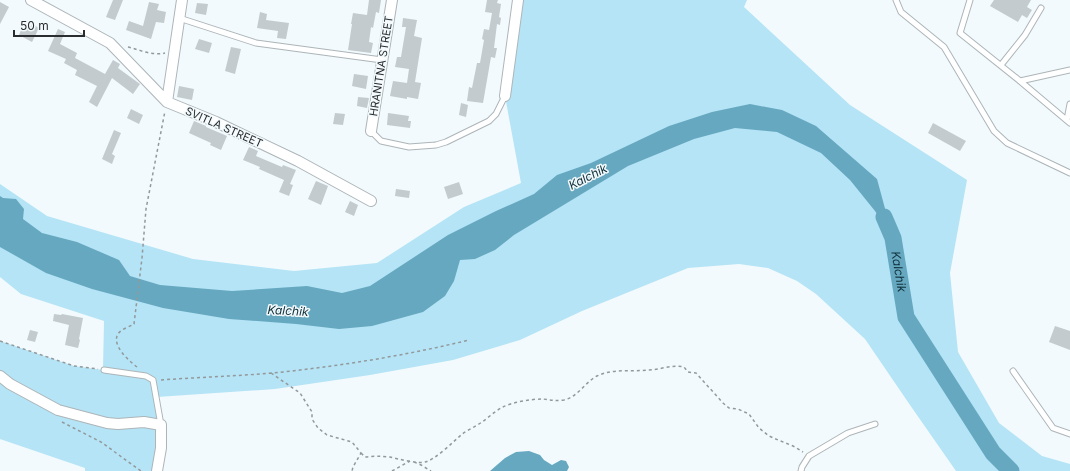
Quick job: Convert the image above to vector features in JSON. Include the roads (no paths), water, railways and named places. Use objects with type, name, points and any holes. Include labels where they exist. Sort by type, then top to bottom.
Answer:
[{"type":"street","points":[[31,0],[110,43],[167,102]]},
{"type":"street","points":[[167,102],[182,0]]},
{"type":"street","name":"HRANITNA STREET","points":[[371,131],[392,0]]},
{"type":"street","points":[[505,96],[518,0]]},
{"type":"street","name":"SVITLA STREET","points":[[167,102],[216,122],[298,161],[371,201]]},
{"type":"street","points":[[0,376],[10,384],[58,410],[107,423],[118,424],[144,422],[161,425],[161,448],[157,471]]},
{"type":"lane","points":[[896,0],[901,12],[944,47],[994,131],[1007,143],[1070,173]]},
{"type":"lane","points":[[970,0],[960,33],[1068,122]]},
{"type":"lane","points":[[1001,66],[1025,35],[1041,8]]},
{"type":"lane","points":[[179,18],[256,43],[382,60]]},
{"type":"lane","points":[[1020,81],[1070,70]]},
{"type":"lane","points":[[371,131],[382,141],[388,143],[409,147],[436,145],[446,142],[489,121],[496,114],[505,96]]},
{"type":"lane","points":[[1068,122],[1070,104]]},
{"type":"lane","points":[[104,370],[146,376],[153,380],[161,425]]},
{"type":"lane","points":[[1013,371],[1053,428],[1070,434]]},
{"type":"lane","points":[[801,471],[809,456],[848,433],[875,424]]},
{"type":"water","points":[[750,104],[782,110],[816,126],[877,179],[893,238],[875,211],[850,180],[821,153],[777,132],[735,128],[694,139],[628,166],[514,235],[495,250],[475,259],[460,260],[454,281],[445,296],[423,312],[372,326],[339,329],[229,319],[163,308],[92,289],[46,273],[0,247],[0,196],[3,198],[16,199],[24,209],[23,219],[42,233],[77,242],[119,260],[130,276],[160,285],[232,291],[307,286],[342,293],[370,286],[448,235],[534,194],[557,175],[591,163],[669,126],[712,112]]},
{"type":"water","points":[[529,451],[540,455],[544,460],[552,465],[561,460],[566,461],[569,467],[567,471],[490,471],[505,458],[516,452]]},
{"type":"waterway","name":"Kalchik","points":[[884,217],[893,238],[906,317],[993,453],[1011,471]]}]
